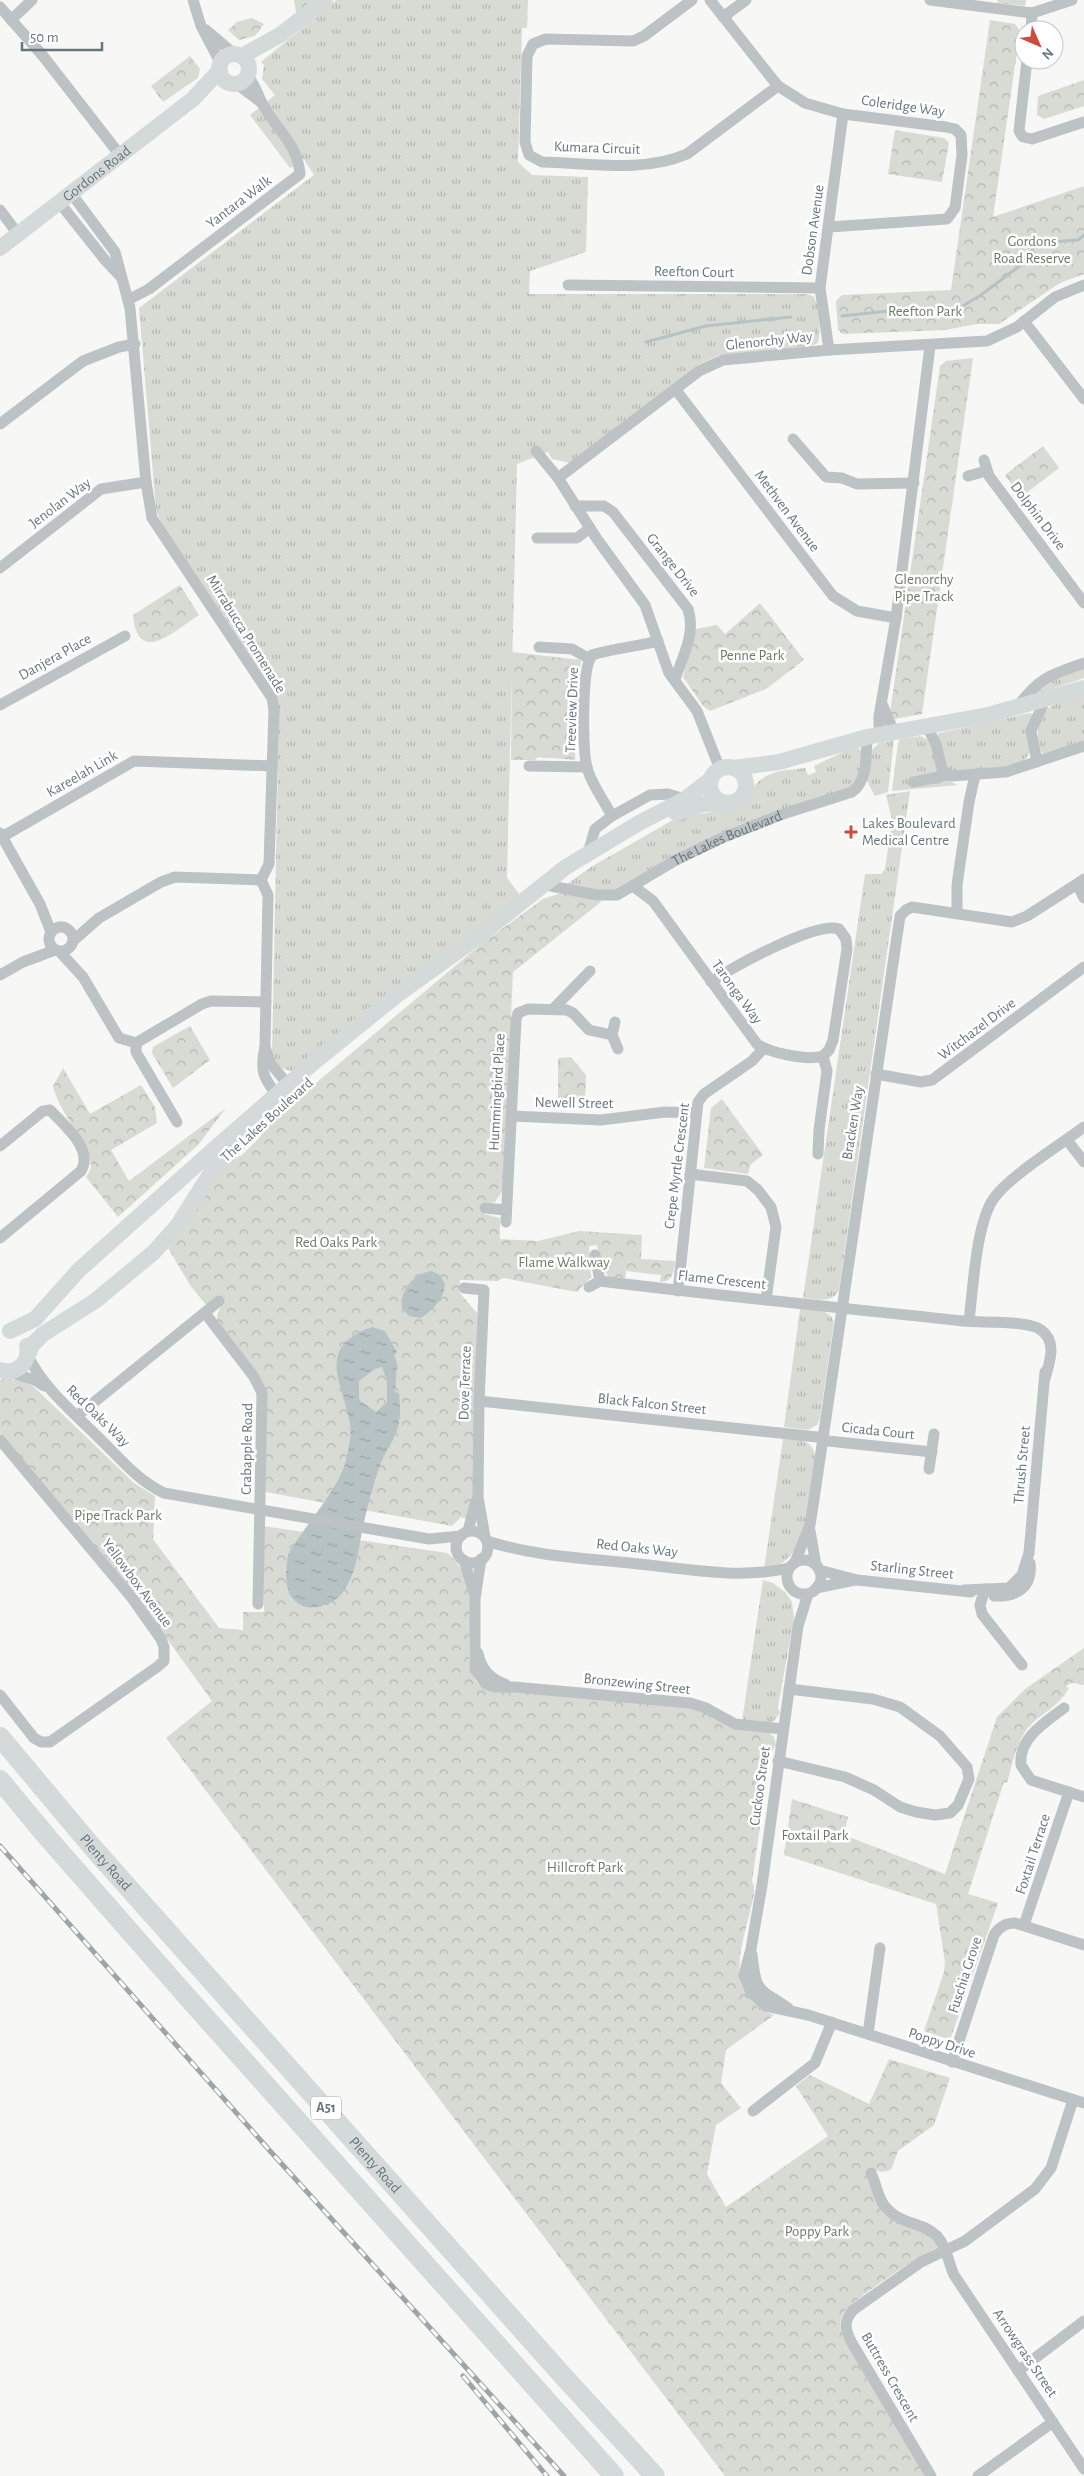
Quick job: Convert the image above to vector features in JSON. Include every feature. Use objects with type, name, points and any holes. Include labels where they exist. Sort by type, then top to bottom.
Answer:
[{"type":"highway","name":"Plenty Road","points":[[0,1737],[94,1849],[558,2370],[655,2476]]},
{"type":"highway","name":"Plenty Road","points":[[0,1780],[182,1991],[614,2476]]},
{"type":"street","points":[[12,20],[32,0]]},
{"type":"street","points":[[193,0],[201,26],[235,69]]},
{"type":"street","name":"Gordons Road","points":[[0,248],[325,0]]},
{"type":"street","name":"Kumara Circuit","points":[[692,0],[644,36],[633,41],[546,39],[533,44],[527,56],[525,142],[530,155],[542,162],[643,165],[671,161],[687,154],[778,86]]},
{"type":"street","name":"Coleridge Way","points":[[710,0],[778,86],[805,103],[844,114],[955,129],[961,135],[963,142],[962,155],[955,208],[947,219],[829,227]]},
{"type":"street","points":[[723,17],[746,0]]},
{"type":"street","points":[[930,0],[980,4],[1032,13],[1072,0]]},
{"type":"street","points":[[0,7],[43,56],[120,155]]},
{"type":"street","points":[[1031,20],[1032,13]]},
{"type":"street","points":[[201,26],[235,69]]},
{"type":"street","name":"Yantara Walk","points":[[128,300],[150,289],[300,174],[297,154],[262,103],[255,84],[235,69]]},
{"type":"street","points":[[1026,70],[1019,131],[1023,137],[1032,139],[1084,122]]},
{"type":"street","name":"Dobson Avenue","points":[[829,350],[820,288],[844,114]]},
{"type":"street","name":"Mirrabucca Promenade","points":[[65,197],[115,252],[128,300],[135,344],[146,482],[152,518],[272,698],[274,711],[269,864],[261,880]]},
{"type":"street","points":[[0,210],[18,234]]},
{"type":"street","name":"Reefton Court","points":[[568,285],[820,288]]},
{"type":"street","name":"Glenorchy Way","points":[[558,478],[699,371],[723,360],[829,350],[930,346],[988,341],[999,337],[1024,321],[1055,297],[1084,285]]},
{"type":"street","points":[[1024,321],[1084,399]]},
{"type":"street","points":[[0,424],[83,360],[119,347],[135,344]]},
{"type":"street","points":[[880,735],[882,704],[896,618],[930,346]]},
{"type":"street","name":"Methven Avenue","points":[[676,390],[833,596],[857,611],[896,618]]},
{"type":"street","points":[[792,439],[826,477],[842,478],[856,484],[914,482]]},
{"type":"street","points":[[536,451],[558,478],[590,528],[645,604],[669,673],[697,711],[722,772]]},
{"type":"street","name":"Dolphin Drive","points":[[968,476],[985,465],[1084,604]]},
{"type":"street","name":"Jenolan Way","points":[[0,568],[101,489],[146,482]]},
{"type":"street","name":"Grange Drive","points":[[576,506],[604,506],[613,512],[688,609],[691,619],[691,632],[675,679]]},
{"type":"street","points":[[536,538],[577,538],[590,528]]},
{"type":"street","name":"Danjera Place","points":[[0,705],[125,636]]},
{"type":"street","points":[[539,646],[572,649],[590,658],[592,655],[601,652],[636,647],[658,640]]},
{"type":"street","name":"Treeview Drive","points":[[590,658],[585,685],[584,753],[587,767],[612,816]]},
{"type":"street","points":[[1017,708],[1045,677],[1084,663]]},
{"type":"street","points":[[779,762],[760,774],[740,799],[725,803],[719,801],[711,791],[722,772],[779,762],[880,735],[1017,708],[1082,688]]},
{"type":"street","points":[[1037,762],[1032,731],[1046,700]]},
{"type":"street","points":[[927,727],[936,744],[942,769],[948,776]]},
{"type":"street","name":"The Lakes Boulevard","points":[[551,886],[612,896],[700,848],[744,828],[852,792],[860,786],[880,735]]},
{"type":"street","points":[[913,782],[948,776],[1006,772],[1084,746]]},
{"type":"street","name":"Kareelah Link","points":[[1,835],[134,761],[272,766]]},
{"type":"street","points":[[529,766],[587,767]]},
{"type":"street","points":[[722,772],[745,779],[746,790]]},
{"type":"street","name":"The Lakes Boulevard","points":[[5,1331],[35,1319],[79,1270],[156,1203],[285,1094],[400,1006],[478,936],[543,884],[588,853],[639,823],[685,800],[722,772]]},
{"type":"street","points":[[952,912],[975,775]]},
{"type":"street","points":[[962,776],[969,802]]},
{"type":"street","points":[[588,853],[596,829],[612,816],[650,795],[668,794],[685,800]]},
{"type":"street","name":"The Lakes Boulevard","points":[[508,913],[668,817],[703,804],[725,803]]},
{"type":"street","points":[[1,835],[56,931]]},
{"type":"street","points":[[23,962],[56,931],[99,918],[161,882],[175,877],[261,880],[268,895],[265,1047],[262,1070],[285,1094]]},
{"type":"street","name":"Taronga Way","points":[[647,877],[653,901]]},
{"type":"street","points":[[1080,881],[1084,898]]},
{"type":"street","name":"Bracken Way","points":[[792,1565],[810,1525],[900,916],[912,907],[1017,921],[1080,881]]},
{"type":"street","name":"Taronga Way","points":[[633,886],[653,901],[711,982],[761,1046]]},
{"type":"street","points":[[0,975],[23,962],[57,951],[67,950],[99,918]]},
{"type":"street","points":[[711,982],[749,959],[795,939],[826,928],[839,929],[846,939],[847,949],[833,1040],[829,1050],[823,1056],[808,1057],[761,1046]]},
{"type":"street","points":[[56,931],[72,932],[73,943],[83,977],[119,1038],[136,1043],[202,1004],[211,1001],[266,1002]]},
{"type":"street","points":[[56,931],[50,945],[83,977]]},
{"type":"street","name":"Witchazel Drive","points":[[876,1074],[921,1082],[932,1080],[1084,967]]},
{"type":"street","points":[[553,1009],[590,971]]},
{"type":"street","name":"Hummingbird Place","points":[[485,1208],[506,1216],[517,1015],[523,1010],[553,1009],[573,1013],[589,1030],[612,1035]]},
{"type":"street","points":[[615,1022],[612,1035],[618,1049]]},
{"type":"street","points":[[136,1043],[136,1052],[177,1122]]},
{"type":"street","name":"Crepe Myrtle Crescent","points":[[678,1291],[698,1102],[704,1094],[743,1066],[761,1046]]},
{"type":"street","points":[[818,1154],[819,1130],[828,1071],[823,1056]]},
{"type":"street","name":"The Lakes Boulevard","points":[[4,1372],[21,1367],[32,1345],[43,1334],[88,1307],[154,1252],[178,1225],[224,1156],[285,1094]]},
{"type":"street","points":[[0,1146],[43,1111],[50,1110],[74,1136],[85,1155],[86,1164],[82,1171],[0,1238]]},
{"type":"street","name":"Newell Street","points":[[511,1116],[601,1120],[665,1112],[696,1113]]},
{"type":"street","points":[[969,1321],[982,1230],[989,1206],[1007,1185],[1084,1127]]},
{"type":"street","points":[[1067,1140],[1084,1162]]},
{"type":"street","points":[[690,1174],[747,1181],[758,1190],[771,1207],[776,1227],[766,1300]]},
{"type":"street","points":[[156,1203],[166,1198],[177,1198],[187,1211]]},
{"type":"street","points":[[589,1287],[600,1281],[594,1255]]},
{"type":"street","name":"Flame Crescent","points":[[600,1281],[842,1308]]},
{"type":"street","name":"Dove Terrace","points":[[464,1288],[484,1290],[479,1401],[478,1497],[486,1539]]},
{"type":"street","points":[[76,1416],[219,1302]]},
{"type":"street","name":"Thrush Street","points":[[842,1308],[996,1324],[1026,1324],[1035,1326],[1045,1333],[1051,1350],[1045,1379],[1029,1553],[1022,1575],[1014,1585],[1002,1590],[985,1593]]},
{"type":"street","name":"Crabapple Road","points":[[205,1313],[254,1377],[262,1393],[258,1604]]},
{"type":"street","points":[[5,1331],[22,1337],[26,1342],[28,1355]]},
{"type":"street","name":"Red Oaks Way","points":[[28,1355],[38,1374],[51,1392]]},
{"type":"street","name":"Red Oaks Way","points":[[4,1372],[35,1380],[51,1392],[123,1461],[165,1486],[207,1499],[429,1539],[461,1556]]},
{"type":"street","name":"Black Falcon Street","points":[[479,1401],[822,1439]]},
{"type":"street","name":"Cicada Court","points":[[929,1469],[934,1434]]},
{"type":"street","name":"Cicada Court","points":[[822,1439],[932,1452]]},
{"type":"street","name":"Yellowbox Avenue","points":[[0,1440],[117,1579],[150,1622],[164,1647],[164,1661],[157,1667],[60,1737],[45,1742],[38,1741],[30,1734],[0,1694]]},
{"type":"street","name":"Dove Terrace","points":[[464,1534],[478,1497]]},
{"type":"street","name":"Bracken Way","points":[[810,1525],[818,1567]]},
{"type":"street","points":[[477,1532],[486,1539],[487,1551],[483,1558],[475,1599],[457,1544],[464,1534],[477,1532]]},
{"type":"street","name":"Red Oaks Way","points":[[429,1539],[464,1534]]},
{"type":"street","name":"Red Oaks Way","points":[[486,1539],[518,1551],[753,1574],[791,1588]]},
{"type":"street","name":"Red Oaks Way","points":[[483,1558],[518,1551]]},
{"type":"street","points":[[461,1556],[473,1562],[483,1558]]},
{"type":"street","points":[[806,1560],[818,1567],[821,1579],[812,1591],[791,1588],[786,1579],[792,1565],[806,1560]]},
{"type":"street","name":"Red Oaks Way","points":[[753,1574],[792,1565]]},
{"type":"street","name":"Starling Street","points":[[818,1567],[857,1580],[985,1593]]},
{"type":"street","name":"Starling Street","points":[[812,1591],[857,1580]]},
{"type":"street","name":"Cuckoo Street","points":[[791,1588],[798,1626]]},
{"type":"street","name":"Cuckoo Street","points":[[755,1991],[751,1949],[798,1626],[812,1591]]},
{"type":"street","points":[[985,1593],[990,1615],[997,1632],[1022,1665]]},
{"type":"street","name":"Bronzewing Street","points":[[475,1599],[475,1636],[478,1667],[486,1684],[495,1687],[514,1687],[690,1703],[706,1708],[735,1724],[783,1729]]},
{"type":"street","points":[[778,1761],[845,1777],[874,1790],[900,1807],[935,1815],[950,1813],[958,1805],[969,1779],[967,1767],[940,1736],[900,1707],[873,1699],[789,1689]]},
{"type":"street","points":[[1064,1708],[1033,1733],[1020,1761],[1023,1770],[1031,1780],[1084,1797]]},
{"type":"street","name":"Foxtail Terrace","points":[[1024,1925],[1068,1792]]},
{"type":"street","name":"Fuschia Grove","points":[[952,2062],[994,1935],[1009,1923],[1024,1925],[1084,1945]]},
{"type":"street","points":[[868,2034],[880,1948]]},
{"type":"street","name":"Poppy Drive","points":[[755,1991],[792,2011],[832,2022],[1078,2101]]},
{"type":"street","points":[[751,2111],[815,2063],[832,2022]]},
{"type":"street","points":[[946,2251],[965,2241],[1042,2182],[1051,2168],[1078,2101]]},
{"type":"street","name":"Arrowgrass Street","points":[[871,2173],[879,2196],[889,2210],[907,2223],[931,2230],[942,2243],[954,2274],[1084,2469]]},
{"type":"street","name":"Buttress Crescent","points":[[931,2476],[852,2343],[845,2324],[849,2315],[857,2308],[921,2262],[946,2251]]},
{"type":"street","points":[[1018,2371],[1084,2321]]},
{"type":"street","points":[[978,2476],[1052,2422]]},
{"type":"green space","points":[[294,0],[319,0],[297,18]]},
{"type":"green space","points":[[336,0],[528,0],[527,28],[522,28],[518,162],[532,175],[588,177],[586,252],[530,271],[529,294],[807,294],[814,297],[816,302],[819,313],[819,331],[818,343],[808,347],[719,355],[698,365],[570,463],[552,459],[548,452],[517,464],[507,878],[520,895],[294,1071],[281,1067],[272,1056],[279,710],[272,687],[161,522],[156,510],[139,308],[314,175],[303,158],[290,168],[250,115],[275,95],[262,79],[264,65],[261,62]]},
{"type":"green space","points":[[997,0],[1026,0],[1025,6],[998,3]]},
{"type":"green space","points":[[252,18],[264,24],[255,36],[239,40],[228,30],[237,22]]},
{"type":"green space","points":[[990,20],[1014,24],[1014,70],[993,217],[1084,186],[1084,274],[1060,283],[999,324],[977,324],[945,330],[842,334],[838,330],[836,301],[842,295],[951,290]]},
{"type":"green space","points":[[190,56],[200,69],[198,78],[163,102],[151,86]]},
{"type":"green space","points":[[1084,80],[1084,106],[1044,119],[1037,115],[1038,96]]},
{"type":"green space","points":[[895,130],[944,138],[949,143],[942,182],[888,174]]},
{"type":"green space","name":"Glenorchy Pipe Track","points":[[973,358],[922,714],[889,720],[940,366],[946,361]]},
{"type":"green space","points":[[1043,446],[1059,468],[1021,497],[1005,475]]},
{"type":"green space","points":[[180,585],[199,615],[158,641],[149,642],[142,639],[136,631],[133,615]]},
{"type":"green space","name":"Penne Park","points":[[760,603],[804,660],[766,689],[710,711],[703,706],[683,677],[696,629],[717,625],[725,634]]},
{"type":"green space","points":[[512,652],[581,660],[576,705],[575,760],[538,757],[535,760],[511,760]]},
{"type":"green space","points":[[1084,668],[1084,678],[1036,694],[1035,692],[1044,683]]},
{"type":"green space","points":[[1084,696],[1084,741],[1042,754],[1038,729],[1039,722],[1045,711],[1058,703]]},
{"type":"green space","points":[[1030,713],[1033,714],[1032,742],[1027,757],[1022,762],[992,769],[952,771],[945,764],[938,736],[939,733]]},
{"type":"green space","points":[[921,736],[930,741],[938,773],[912,776],[911,785],[949,781],[958,785],[892,791],[900,739]]},
{"type":"green space","points":[[894,740],[888,792],[875,796],[867,781],[871,751],[879,743]]},
{"type":"green space","points":[[858,748],[862,751],[858,777],[850,788],[780,810],[716,835],[620,889],[610,892],[567,884],[591,867],[671,821],[722,810],[740,803],[759,781],[771,774],[805,768],[808,775],[816,772],[814,766],[845,751]]},
{"type":"green space","points":[[910,791],[839,1290],[828,1299],[803,1298],[865,874],[881,874],[885,869],[892,820],[886,795]]},
{"type":"green space","name":"Red Oaks Park","points":[[561,893],[602,901],[513,972],[503,1190],[495,1202],[485,1204],[484,1214],[500,1218],[500,1239],[538,1241],[579,1231],[642,1235],[641,1259],[675,1261],[672,1275],[664,1282],[660,1282],[661,1275],[626,1271],[625,1279],[609,1277],[601,1266],[597,1245],[589,1246],[591,1277],[577,1292],[503,1278],[498,1281],[460,1280],[459,1292],[477,1313],[473,1493],[467,1519],[461,1517],[452,1526],[265,1492],[267,1392],[260,1377],[217,1321],[217,1315],[222,1304],[206,1305],[190,1285],[168,1248],[184,1229],[203,1194],[230,1161],[242,1155],[257,1140],[272,1120],[480,945],[543,899]]},
{"type":"green space","points":[[190,1026],[210,1060],[173,1088],[152,1053],[153,1047]]},
{"type":"green space","points":[[571,1057],[586,1075],[585,1107],[558,1104],[558,1058]]},
{"type":"green space","points":[[63,1068],[90,1114],[141,1085],[155,1107],[157,1123],[111,1150],[129,1181],[226,1108],[198,1145],[118,1217],[86,1177],[91,1169],[87,1151],[56,1097],[53,1086]]},
{"type":"green space","points":[[722,1099],[763,1155],[751,1164],[748,1174],[704,1168],[711,1108]]},
{"type":"green space","points":[[800,1309],[824,1312],[832,1317],[834,1322],[820,1418],[817,1425],[808,1430],[784,1427]]},
{"type":"green space","points":[[5,1378],[30,1383],[134,1483],[155,1496],[153,1539],[219,1628],[243,1630],[243,1612],[264,1612],[263,1526],[447,1553],[461,1568],[468,1586],[471,1604],[469,1657],[472,1672],[479,1684],[691,1708],[702,1710],[733,1728],[768,1732],[774,1737],[776,1745],[771,1752],[752,1881],[754,1896],[742,1942],[740,1972],[742,1985],[748,1997],[758,2007],[774,2015],[726,2050],[721,2083],[741,2108],[716,2125],[707,2174],[726,2207],[828,2136],[796,2086],[810,2075],[869,2104],[889,2059],[950,2078],[934,2125],[898,2151],[891,2170],[882,2172],[875,2170],[876,2199],[929,2234],[938,2244],[937,2248],[903,2268],[861,2297],[845,2311],[840,2325],[842,2333],[925,2476],[725,2476],[166,1738],[212,1701],[128,1585],[0,1433],[0,1380]]},
{"type":"green space","points":[[783,1439],[803,1441],[814,1450],[815,1456],[809,1506],[799,1541],[791,1555],[779,1564],[764,1569]]},
{"type":"green space","points":[[763,1580],[773,1583],[785,1592],[792,1602],[794,1618],[778,1707],[780,1713],[772,1723],[742,1721]]},
{"type":"green space","name":"Foxtail Park","points":[[1084,1648],[1084,1685],[1071,1683],[1066,1687],[1069,1688],[1065,1695],[1028,1728],[1017,1747],[1007,1783],[1004,1782],[968,1894],[998,1903],[950,2040],[924,2031],[944,1972],[945,1962],[936,1904],[784,1855],[792,1799],[848,1817],[844,1835],[945,1874],[997,1717],[1025,1689]]},
{"type":"water","points":[[432,1271],[440,1275],[445,1284],[443,1295],[434,1308],[421,1318],[409,1316],[402,1308],[403,1295],[406,1289],[414,1279],[426,1272]]},
{"type":"water","points":[[372,1327],[385,1331],[397,1352],[394,1355],[397,1363],[395,1392],[399,1393],[399,1423],[377,1475],[366,1512],[356,1561],[348,1584],[343,1592],[332,1602],[317,1607],[303,1606],[296,1602],[287,1587],[288,1555],[334,1487],[345,1464],[349,1444],[350,1423],[338,1380],[337,1367],[338,1355],[343,1345],[354,1335]],"holes":[[[382,1367],[387,1381],[387,1402],[376,1412],[359,1400],[359,1381],[375,1369]]]},
{"type":"waterway","points":[[842,316],[898,310],[951,313],[981,295],[1022,264],[1037,243],[1078,240],[1084,235]]},
{"type":"waterway","points":[[646,342],[706,326],[791,317]]},
{"type":"railway","points":[[0,1846],[271,2152],[564,2476]]},
{"type":"railway","points":[[463,2376],[547,2476]]},
{"type":"place","name":"Lakes Boulevard Medical Centre","points":[[851,832]]},
{"type":"park label","name":"Gordons Road Reserve","points":[[1032,250]]},
{"type":"park label","name":"Reefton Park","points":[[925,311]]},
{"type":"park label","name":"Flame Walkway","points":[[564,1262]]},
{"type":"park label","name":"Pipe Track Park","points":[[118,1515]]},
{"type":"park label","name":"Hillcroft Park","points":[[585,1867]]},
{"type":"park label","name":"Poppy Park","points":[[817,2231]]}]
